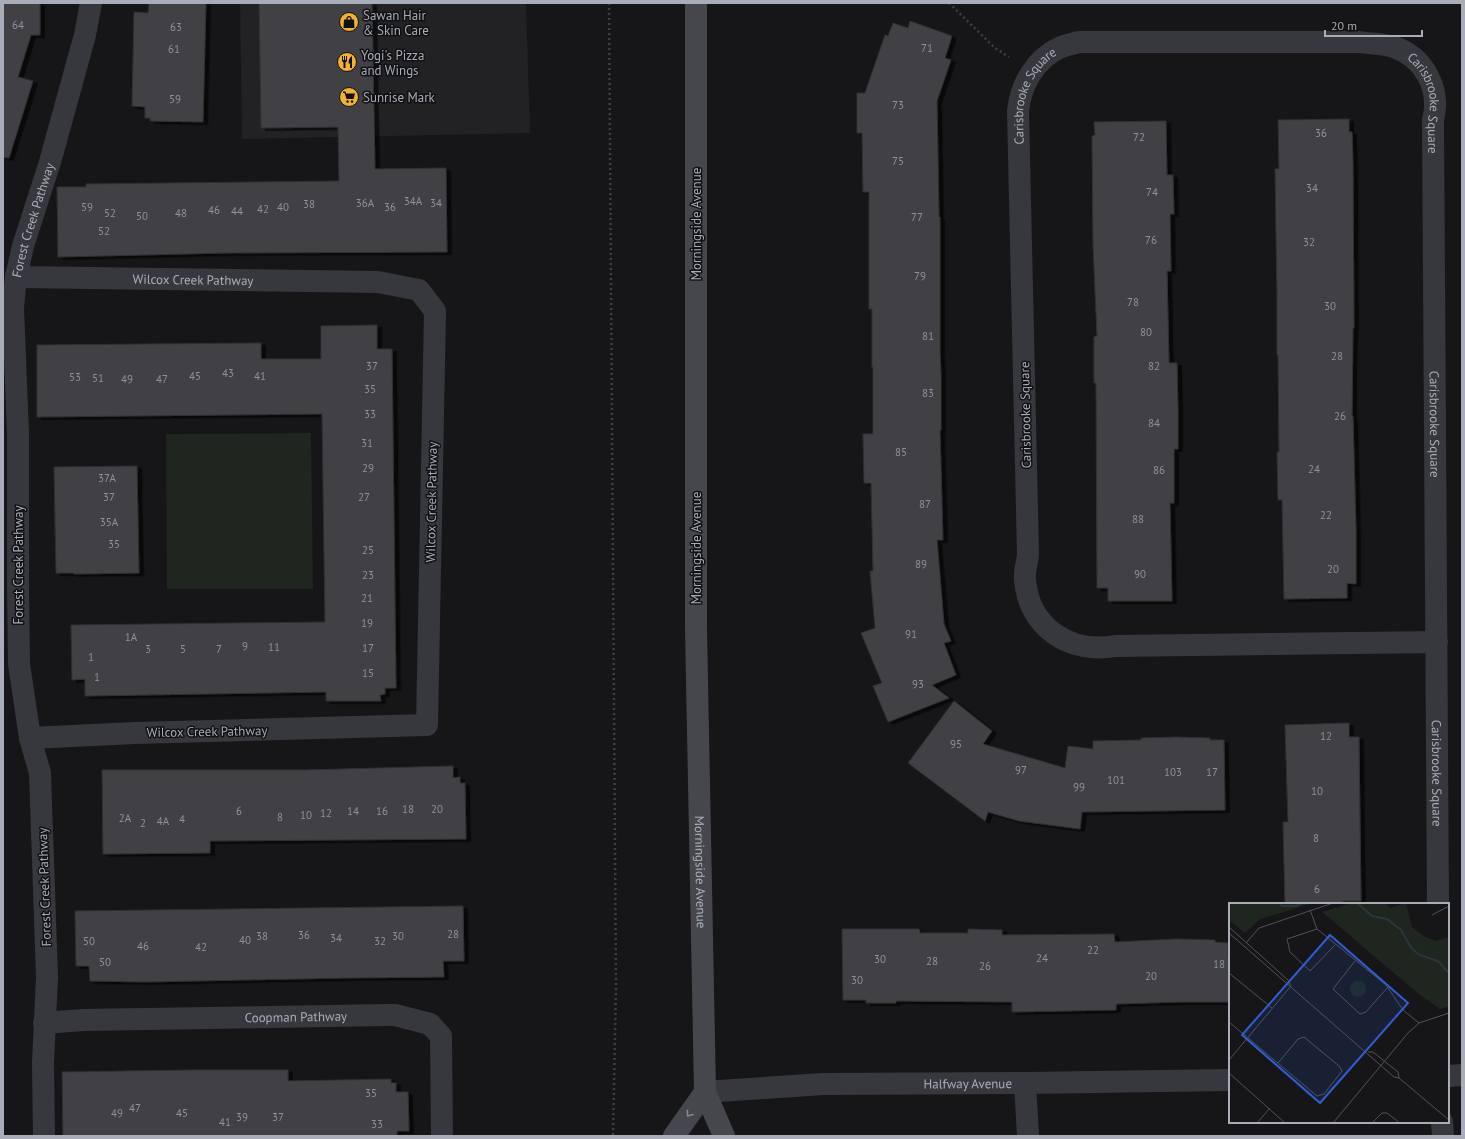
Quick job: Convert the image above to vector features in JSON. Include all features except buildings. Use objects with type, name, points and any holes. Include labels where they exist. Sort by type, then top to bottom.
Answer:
[{"type":"main road","name":"Morningside Avenue","points":[[696,3],[696,629],[705,1092],[724,1136]]},
{"type":"main road","points":[[674,1136],[705,1092]]},
{"type":"street","name":"Forest Creek Pathway","points":[[44,1136],[43,1072],[47,977],[40,773],[30,738],[19,664],[18,433],[13,326],[14,299],[16,277],[23,246],[50,162],[85,35],[91,3]]},
{"type":"street","name":"Carisbrooke Square","points":[[1437,642],[1115,646],[1094,648],[1064,640],[1048,629],[1036,615],[1028,597],[1025,578],[1028,555],[1018,111],[1024,83],[1031,71],[1044,57],[1060,47],[1078,42],[1360,42],[1382,44],[1406,52],[1422,66],[1431,81],[1435,98],[1433,128],[1437,642],[1438,903]]},
{"type":"street","name":"Wilcox Creek Pathway","points":[[16,277],[378,282],[419,290],[435,311],[427,725],[135,733],[30,738]]},
{"type":"street","name":"Coopman Pathway","points":[[44,1023],[83,1020],[395,1015],[430,1024],[441,1036],[442,1136]]},
{"type":"street","points":[[1449,1076],[1462,1075]]},
{"type":"street","name":"Halfway Avenue","points":[[705,1092],[823,1084],[1229,1080]]},
{"type":"street","points":[[1025,1083],[1028,1136]]},
{"type":"street","points":[[1442,1123],[1443,1136]]},
{"type":"path","points":[[609,3],[616,986],[613,1136]]},
{"type":"path","points":[[949,3],[995,48],[1031,71]]},
{"type":"shaded area","points":[[240,3],[526,3],[530,133],[242,139]]},
{"type":"shaded area","points":[[311,433],[313,589],[167,589],[166,434]]},
{"type":"place","name":"Sawan Hair & Skin Care","points":[[349,22]]},
{"type":"place","name":"Yogi's Pizza and Wings","points":[[347,62]]},
{"type":"place","name":"Sunrise Mark","points":[[349,97]]}]
